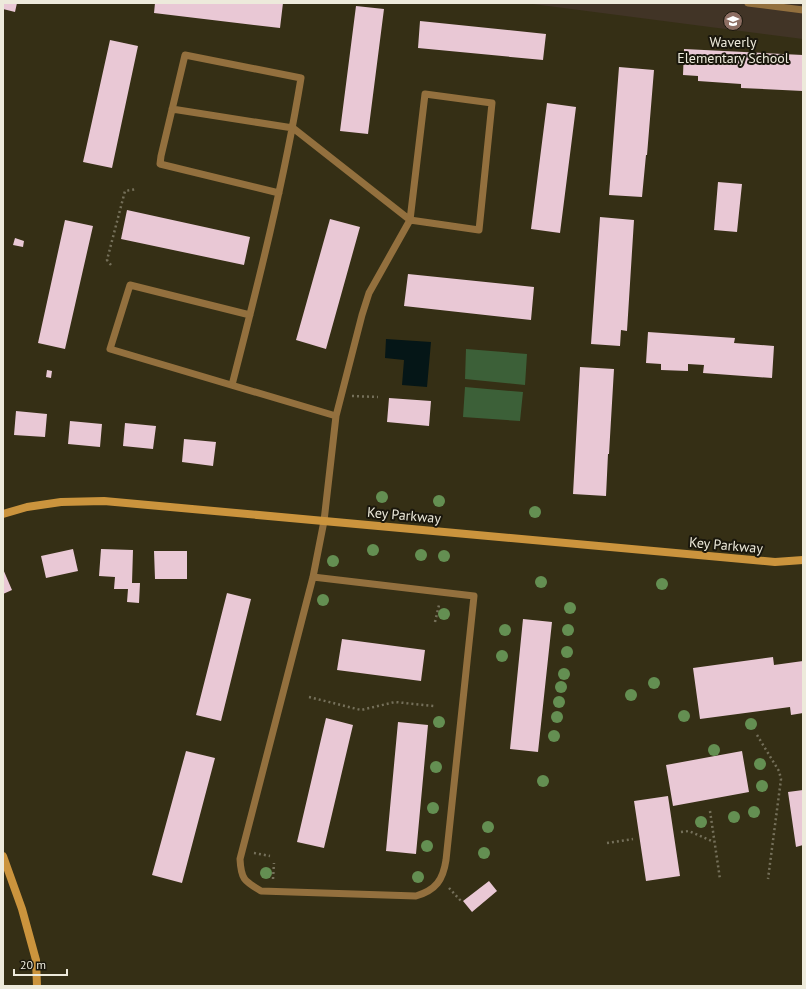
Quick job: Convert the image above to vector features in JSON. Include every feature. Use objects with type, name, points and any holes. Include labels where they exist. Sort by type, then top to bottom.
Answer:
[{"type":"street","name":"Key Parkway","points":[[3,514],[27,507],[61,502],[104,501],[775,562],[803,560]]},
{"type":"street","points":[[3,856],[22,909],[36,960],[38,986]]},
{"type":"lane","points":[[748,3],[803,10]]},
{"type":"lane","points":[[232,385],[279,193],[293,128],[301,78],[185,55],[160,164],[279,193]]},
{"type":"lane","points":[[172,109],[293,128],[410,220],[479,230],[492,103],[425,94],[410,220],[369,293],[362,315],[336,416],[324,521],[312,577],[240,859],[241,872],[247,882],[262,890],[416,896],[435,886],[441,879],[444,871],[474,596],[312,577]]},
{"type":"lane","points":[[250,315],[130,285],[110,349],[336,416]]},
{"type":"path","points":[[111,265],[108,260],[125,191],[137,189]]},
{"type":"path","points":[[351,396],[378,397]]},
{"type":"path","points":[[435,622],[439,605]]},
{"type":"path","points":[[309,697],[361,710],[395,702],[434,706]]},
{"type":"path","points":[[757,735],[779,771],[781,779],[768,879]]},
{"type":"path","points":[[710,811],[720,879]]},
{"type":"path","points":[[680,832],[689,831],[714,842]]},
{"type":"path","points":[[607,843],[633,839]]},
{"type":"path","points":[[251,852],[270,856]]},
{"type":"path","points":[[273,879],[274,863]]},
{"type":"path","points":[[449,888],[461,901]]},
{"type":"shaded area","name":"Waverly Elementary School","points":[[525,3],[803,3],[803,39]]},
{"type":"shaded area","points":[[386,339],[431,342],[427,387],[402,385],[404,360],[385,358]]},
{"type":"green space","points":[[466,349],[527,354],[525,385],[465,379]]},
{"type":"green space","points":[[465,387],[523,392],[520,421],[463,417]]},
{"type":"building","points":[[3,3],[17,3],[15,12],[3,9]]},
{"type":"building","points":[[155,3],[283,3],[280,28],[154,13]]},
{"type":"building","points":[[356,6],[384,9],[368,134],[340,131]]},
{"type":"building","points":[[420,21],[546,34],[543,60],[418,48]]},
{"type":"building","points":[[110,40],[138,46],[112,168],[83,162]]},
{"type":"building","points":[[684,49],[803,55],[803,91],[741,88],[741,84],[698,81],[698,76],[683,75]]},
{"type":"building","points":[[619,67],[654,70],[642,197],[609,195]]},
{"type":"building","points":[[547,103],[576,107],[560,233],[531,229]]},
{"type":"building","points":[[718,182],[742,184],[737,232],[714,230]]},
{"type":"building","points":[[127,210],[250,237],[244,265],[121,239]]},
{"type":"building","points":[[600,217],[634,220],[627,331],[621,330],[620,346],[591,344]]},
{"type":"building","points":[[330,219],[360,227],[326,349],[296,340]]},
{"type":"building","points":[[65,220],[93,226],[65,349],[38,343]]},
{"type":"building","points":[[15,238],[24,241],[23,247],[13,245]]},
{"type":"building","points":[[408,274],[534,287],[531,320],[404,306]]},
{"type":"building","points":[[648,332],[735,338],[734,343],[774,346],[772,378],[703,373],[704,365],[688,364],[688,371],[661,370],[661,364],[646,363]]},
{"type":"building","points":[[580,367],[614,369],[606,496],[573,494]]},
{"type":"building","points":[[47,370],[52,371],[51,378],[46,377]]},
{"type":"building","points":[[389,398],[431,401],[429,426],[387,422]]},
{"type":"building","points":[[16,411],[47,414],[45,437],[14,435]]},
{"type":"building","points":[[70,421],[102,424],[100,447],[68,444]]},
{"type":"building","points":[[125,423],[156,426],[153,449],[123,446]]},
{"type":"building","points":[[184,439],[216,442],[213,466],[182,462]]},
{"type":"building","points":[[73,549],[78,571],[46,578],[41,556]]},
{"type":"building","points":[[101,549],[133,550],[132,583],[140,583],[139,603],[127,602],[128,589],[114,589],[115,577],[99,576]]},
{"type":"building","points":[[154,551],[187,551],[187,579],[155,579]]},
{"type":"building","points":[[3,569],[12,590],[3,594]]},
{"type":"building","points":[[227,593],[251,599],[221,721],[196,715]]},
{"type":"building","points":[[523,619],[552,622],[538,752],[510,749]]},
{"type":"building","points":[[342,639],[425,650],[421,681],[337,670]]},
{"type":"building","points":[[773,657],[774,665],[803,661],[803,713],[791,715],[790,707],[700,719],[693,668]]},
{"type":"building","points":[[326,718],[353,725],[324,848],[297,842]]},
{"type":"building","points":[[398,722],[428,725],[416,854],[386,851]]},
{"type":"building","points":[[186,751],[215,758],[182,883],[152,875]]},
{"type":"building","points":[[742,751],[749,792],[673,806],[666,765]]},
{"type":"building","points":[[803,790],[803,845],[796,847],[788,792]]},
{"type":"building","points":[[668,796],[680,876],[646,881],[634,801]]},
{"type":"building","points":[[489,881],[497,891],[472,912],[463,901]]},
{"type":"place","name":"Waverly Elementary School","points":[[733,21]]}]
